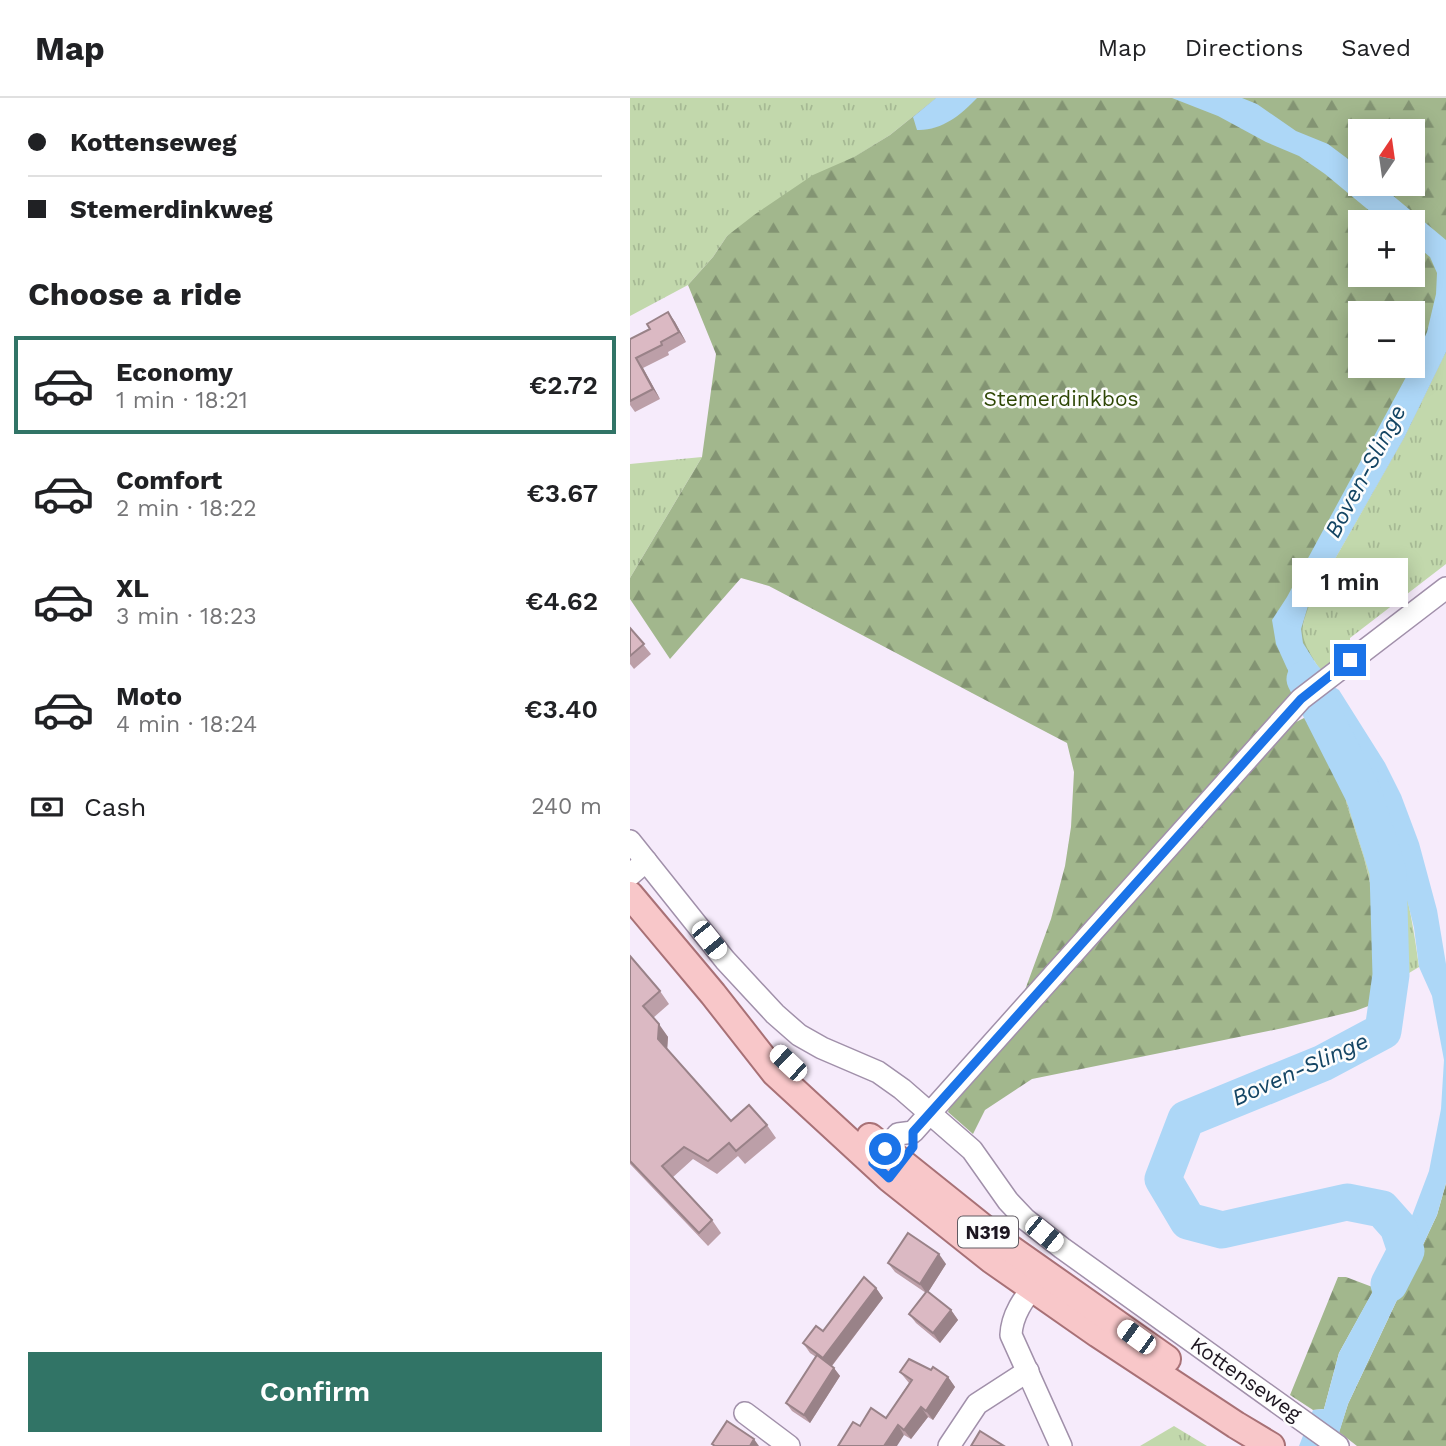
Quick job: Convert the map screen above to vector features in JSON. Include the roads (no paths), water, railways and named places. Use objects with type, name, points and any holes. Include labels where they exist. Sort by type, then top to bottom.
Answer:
[{"type":"main road","name":"Kottenseweg","points":[[630,895],[713,994],[887,1163],[981,1227],[1039,1280],[1225,1418],[1270,1446]]},
{"type":"main road","name":"Kottenseweg","points":[[1039,1280],[1253,1423],[1280,1446]]},
{"type":"street","points":[[887,1163],[913,1147],[913,1132],[1301,699],[1446,588]]},
{"type":"street","name":"Kottenseweg","points":[[630,841],[638,868],[775,1014],[799,1035],[878,1072],[972,1150],[1008,1201],[1025,1219],[1338,1446]]},
{"type":"street","points":[[1061,1446],[1011,1335],[1011,1324],[1017,1310],[1062,1248]]},
{"type":"street","points":[[949,1446],[977,1404],[1028,1371]]},
{"type":"street","points":[[745,1413],[789,1446]]},
{"type":"water","points":[[936,98],[977,98],[950,121],[934,128],[917,130],[913,117]]},
{"type":"water","points":[[1172,98],[1242,98],[1257,104],[1296,131],[1328,144],[1348,159],[1348,193],[1299,156],[1218,116]]},
{"type":"water","points":[[1352,196],[1393,196],[1410,210],[1368,210]]},
{"type":"water","points":[[1425,222],[1446,240],[1446,352],[1404,438],[1308,606],[1301,629],[1303,643],[1329,684],[1339,690],[1385,763],[1401,795],[1419,843],[1437,910],[1446,964],[1446,1183],[1437,1215],[1348,1404],[1335,1446],[1299,1446],[1313,1410],[1324,1409],[1339,1353],[1407,1229],[1429,1171],[1441,1109],[1444,1060],[1432,996],[1419,967],[1414,928],[1395,851],[1380,809],[1357,764],[1290,675],[1276,644],[1272,620],[1406,378],[1425,378],[1425,337],[1436,294],[1437,273],[1430,257],[1425,253]]},
{"type":"waterway","name":"Boven-Slinge","points":[[1305,679],[1364,795],[1388,871],[1391,975],[1383,1031],[1323,1063],[1186,1119],[1163,1179],[1188,1221],[1222,1230],[1347,1202],[1382,1209],[1398,1227],[1406,1251],[1389,1284]]},
{"type":"park label","name":"Stemerdinkbos","points":[[1061,399]]}]
